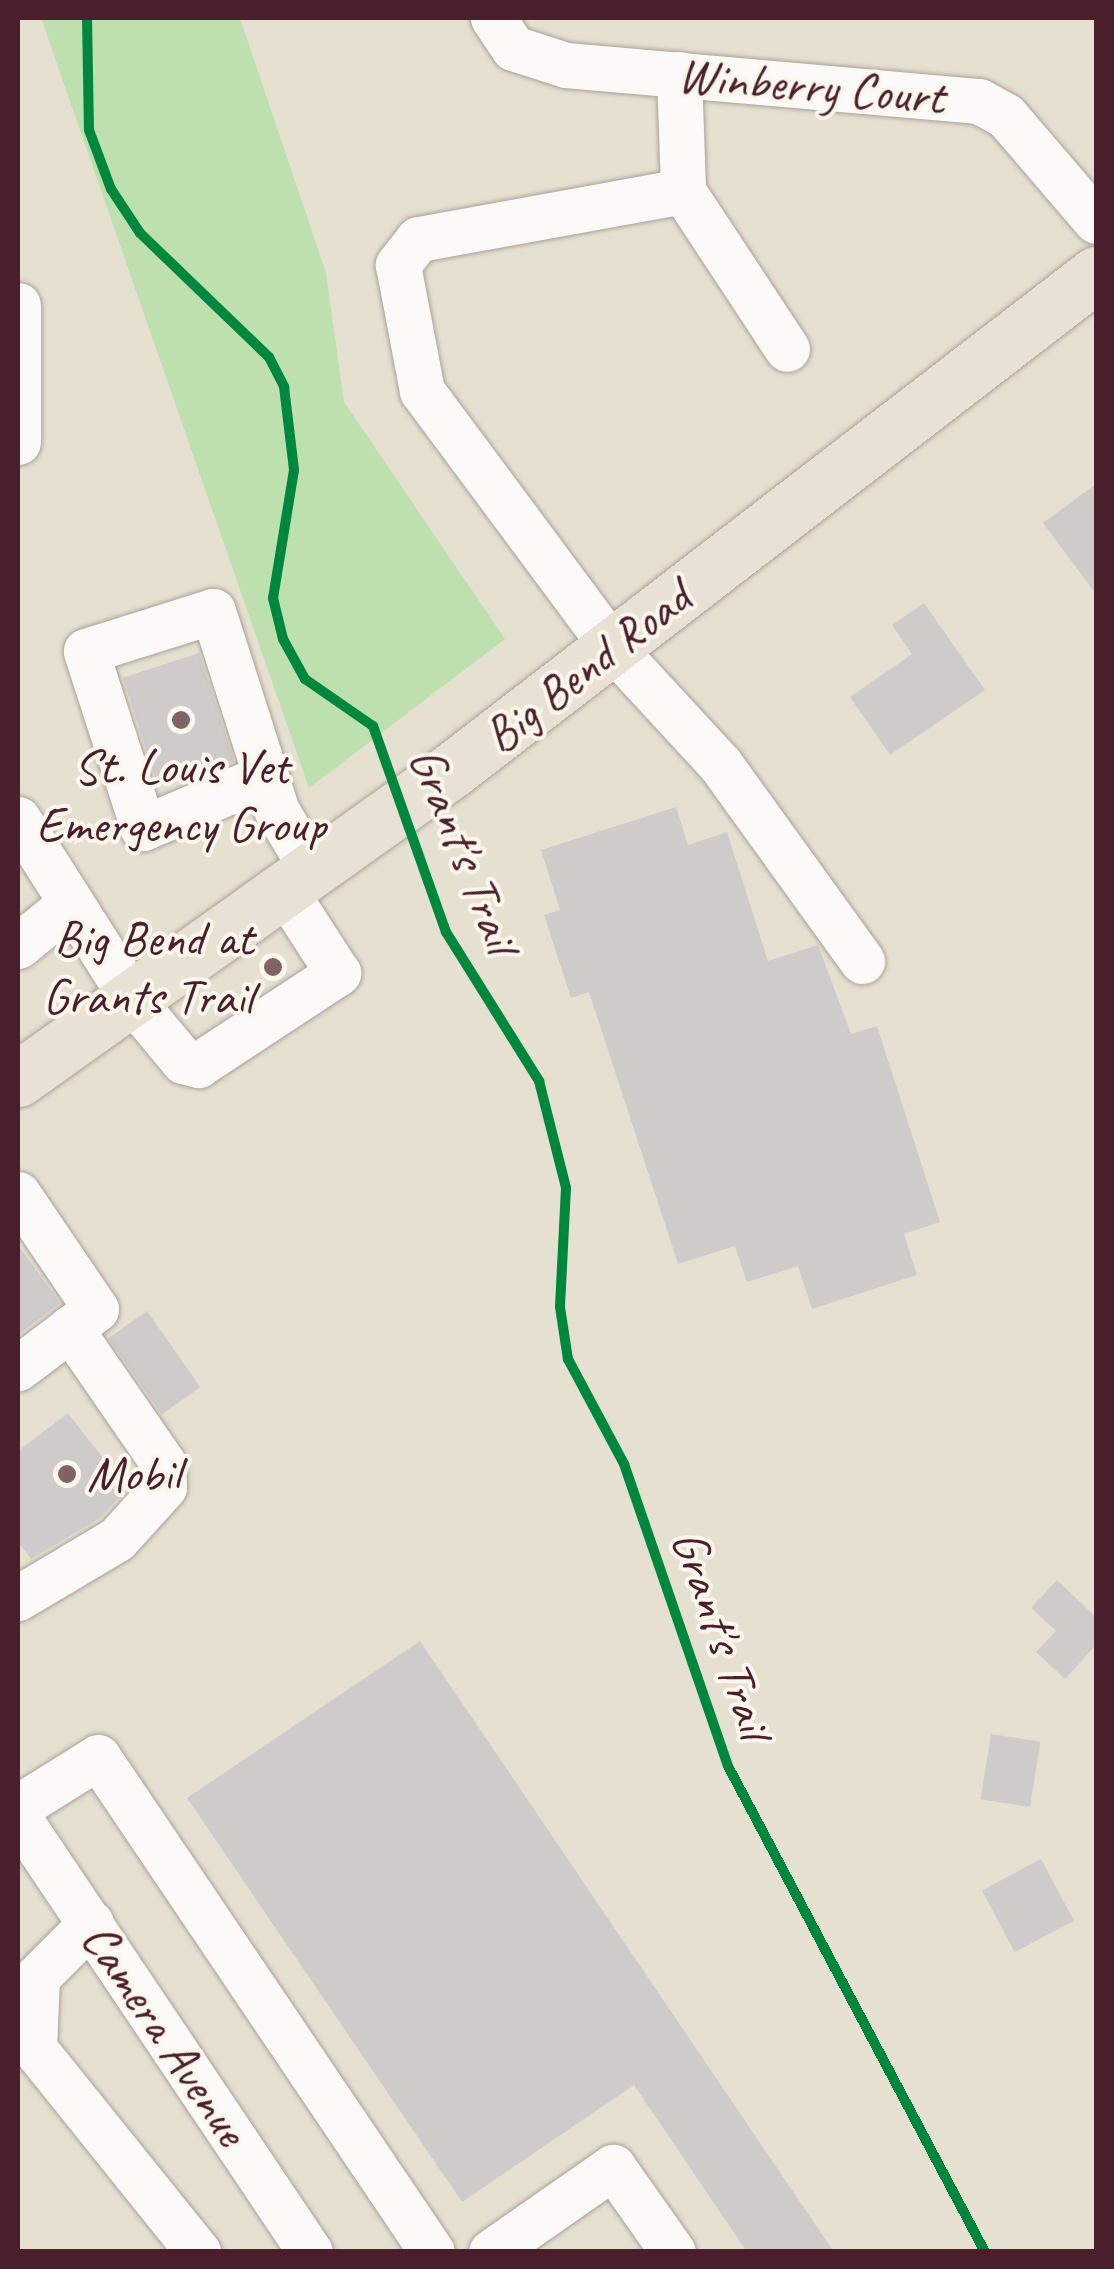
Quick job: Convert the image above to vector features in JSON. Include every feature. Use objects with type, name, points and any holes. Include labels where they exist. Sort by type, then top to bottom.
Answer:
[{"type":"main road","name":"Big Bend Road","points":[[18,1079],[134,1002],[299,881],[612,647],[1096,274]]},
{"type":"street","name":"Winberry Court","points":[[493,18],[513,48],[535,58],[979,101],[1006,116],[1096,221]]},
{"type":"street","points":[[680,74],[683,191],[787,349]]},
{"type":"street","points":[[683,191],[418,238],[398,265],[422,391],[612,647],[720,764],[862,961]]},
{"type":"street","points":[[18,305],[18,442]]},
{"type":"street","points":[[18,819],[66,906],[134,1002],[183,1061],[198,1065],[332,980],[337,965],[299,881],[266,776],[213,611],[86,651],[143,828],[266,776]]},
{"type":"street","points":[[18,946],[66,906]]},
{"type":"street","points":[[18,1194],[96,1309],[18,1368]]},
{"type":"street","points":[[18,1598],[118,1539],[164,1487],[163,1462],[70,1328]]},
{"type":"street","points":[[18,1807],[98,1758],[432,2252]]},
{"type":"street","name":"Camera Avenue","points":[[18,1817],[92,1924],[295,2242]]},
{"type":"street","points":[[92,1924],[38,1977],[34,2048],[54,2084],[198,2252]]},
{"type":"street","points":[[491,2252],[613,2167],[673,2252]]},
{"type":"green space","points":[[41,18],[240,18],[326,273],[344,402],[505,639],[309,788]]},
{"type":"building","points":[[1096,484],[1096,594],[1043,523]]},
{"type":"building","points":[[924,603],[985,690],[890,755],[850,697],[912,654],[892,625]]},
{"type":"building","name":"St. Louis Vet Emergency Group","points":[[199,653],[234,761],[158,786],[123,678]]},
{"type":"building","points":[[676,807],[688,845],[727,832],[768,961],[818,945],[851,1034],[877,1026],[940,1222],[904,1234],[917,1275],[812,1309],[798,1266],[747,1282],[735,1246],[678,1264],[589,992],[571,998],[544,915],[560,910],[541,850]]},
{"type":"building","points":[[18,1245],[60,1303],[18,1335]]},
{"type":"building","points":[[147,1311],[200,1387],[162,1414],[108,1338]]},
{"type":"building","name":"Mobil","points":[[68,1413],[127,1489],[100,1518],[31,1559],[18,1542],[18,1451]]},
{"type":"building","points":[[1057,1580],[1096,1617],[1096,1645],[1065,1679],[1036,1652],[1056,1631],[1031,1608]]},
{"type":"building","points":[[420,1641],[834,2252],[747,2252],[634,2085],[462,2202],[187,1798]]},
{"type":"building","points":[[991,1734],[1040,1742],[1030,1807],[981,1799]]},
{"type":"building","points":[[1041,1859],[1074,1921],[1015,1952],[982,1890]]},
{"type":"cycle path","name":"Grant's Trail","points":[[87,18],[89,130],[111,189],[140,233],[269,357],[284,387],[294,470],[273,598],[283,639],[305,679],[373,726],[446,932],[539,1081],[566,1188],[560,1307],[568,1359],[624,1464],[728,1766],[985,2252]]},
{"type":"place","name":"St. Louis Vet Emergency Group","points":[[181,720]]},
{"type":"place","name":"Big Bend at Grants Trail","points":[[273,967]]},
{"type":"place","name":"Mobil","points":[[67,1474]]}]
